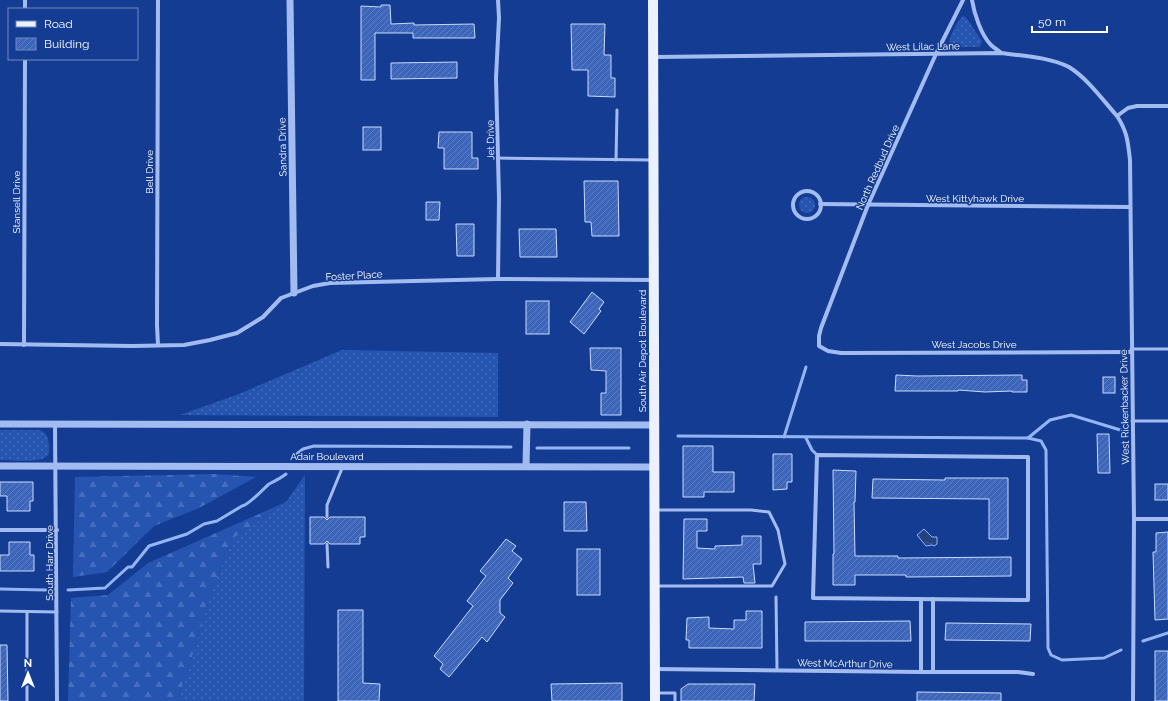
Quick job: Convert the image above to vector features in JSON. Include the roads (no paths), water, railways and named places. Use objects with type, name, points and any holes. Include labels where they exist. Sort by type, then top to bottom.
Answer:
[{"type":"main road","name":"South Air Depot Boulevard","points":[[653,0],[655,697]]},
{"type":"street","name":"Bell Drive","points":[[158,0],[158,345]]},
{"type":"street","name":"Sandra Drive","points":[[290,0],[294,293]]},
{"type":"street","name":"Jet Drive","points":[[498,0],[499,18],[496,78],[498,158],[498,279]]},
{"type":"street","name":"North Redbud Drive","points":[[819,346],[821,328],[868,205],[936,54],[963,0]]},
{"type":"street","points":[[972,0],[976,17],[986,38],[990,44],[1002,53]]},
{"type":"street","name":"West Lilac Lane","points":[[653,57],[1002,53],[1049,60],[1068,67],[1087,81],[1117,116]]},
{"type":"street","name":"Stansell Drive","points":[[24,345],[25,60]]},
{"type":"street","points":[[1117,116],[1128,108],[1136,106],[1168,106]]},
{"type":"street","name":"West Rickenbacker Drive","points":[[1117,116],[1123,125],[1128,138],[1130,160],[1134,519],[1133,701]]},
{"type":"street","points":[[804,192],[815,194],[820,204],[817,214],[807,219],[797,216],[793,209],[794,200],[798,194],[804,192]]},
{"type":"street","name":"West Kittyhawk Drive","points":[[820,204],[1130,206]]},
{"type":"street","name":"Foster Place","points":[[0,344],[132,346],[184,345],[237,333],[263,317],[281,298],[313,286],[330,283],[498,279],[654,280]]},
{"type":"street","name":"West Jacobs Drive","points":[[819,346],[828,351],[841,353],[1131,350]]},
{"type":"street","points":[[0,424],[654,425]]},
{"type":"street","name":"South Harr Drive","points":[[55,424],[57,530],[57,701]]},
{"type":"street","points":[[526,466],[527,424]]},
{"type":"street","points":[[817,455],[1028,457],[1028,600],[921,599],[813,598],[817,455]]},
{"type":"street","name":"Adair Boulevard","points":[[0,466],[654,466]]},
{"type":"street","points":[[1134,519],[1168,519]]},
{"type":"street","points":[[0,530],[57,530]]},
{"type":"street","points":[[921,599],[921,672]]},
{"type":"street","points":[[933,599],[933,672]]},
{"type":"street","name":"West McArthur Drive","points":[[656,668],[1018,672],[1033,674]]},
{"type":"lane","points":[[616,160],[617,110]]},
{"type":"lane","points":[[498,158],[653,160]]},
{"type":"lane","points":[[1131,350],[1168,349]]},
{"type":"lane","points":[[1132,421],[1168,421]]},
{"type":"lane","points":[[327,517],[327,505],[343,466]]},
{"type":"lane","points":[[654,510],[750,510],[768,512],[778,530],[785,564],[772,586],[655,586]]},
{"type":"lane","points":[[328,544],[328,567]]},
{"type":"lane","points":[[776,597],[777,670]]},
{"type":"lane","points":[[0,611],[57,612]]},
{"type":"lane","points":[[27,612],[27,701]]},
{"type":"lane","points":[[655,697],[675,693],[675,701]]},
{"type":"water","points":[[924,529],[932,537],[937,537],[937,544],[934,546],[926,546],[917,535]]},
{"type":"waterway","points":[[784,437],[806,367]]},
{"type":"waterway","points":[[1028,438],[1050,420],[1071,415],[1127,432]]},
{"type":"waterway","points":[[678,436],[1028,438],[1041,441],[1046,450],[1048,648],[1051,655],[1062,660],[1104,658],[1121,650]]},
{"type":"waterway","points":[[806,438],[812,450],[817,455]]},
{"type":"waterway","points":[[293,457],[303,449],[314,446],[511,447]]},
{"type":"waterway","points":[[537,448],[629,448]]},
{"type":"waterway","points":[[68,590],[105,588],[128,567],[132,567],[149,546],[187,534],[204,524],[217,521],[248,503],[269,484],[286,474]]},
{"type":"waterway","points":[[0,589],[46,590]]},
{"type":"waterway","points":[[1143,641],[1168,633]]}]
